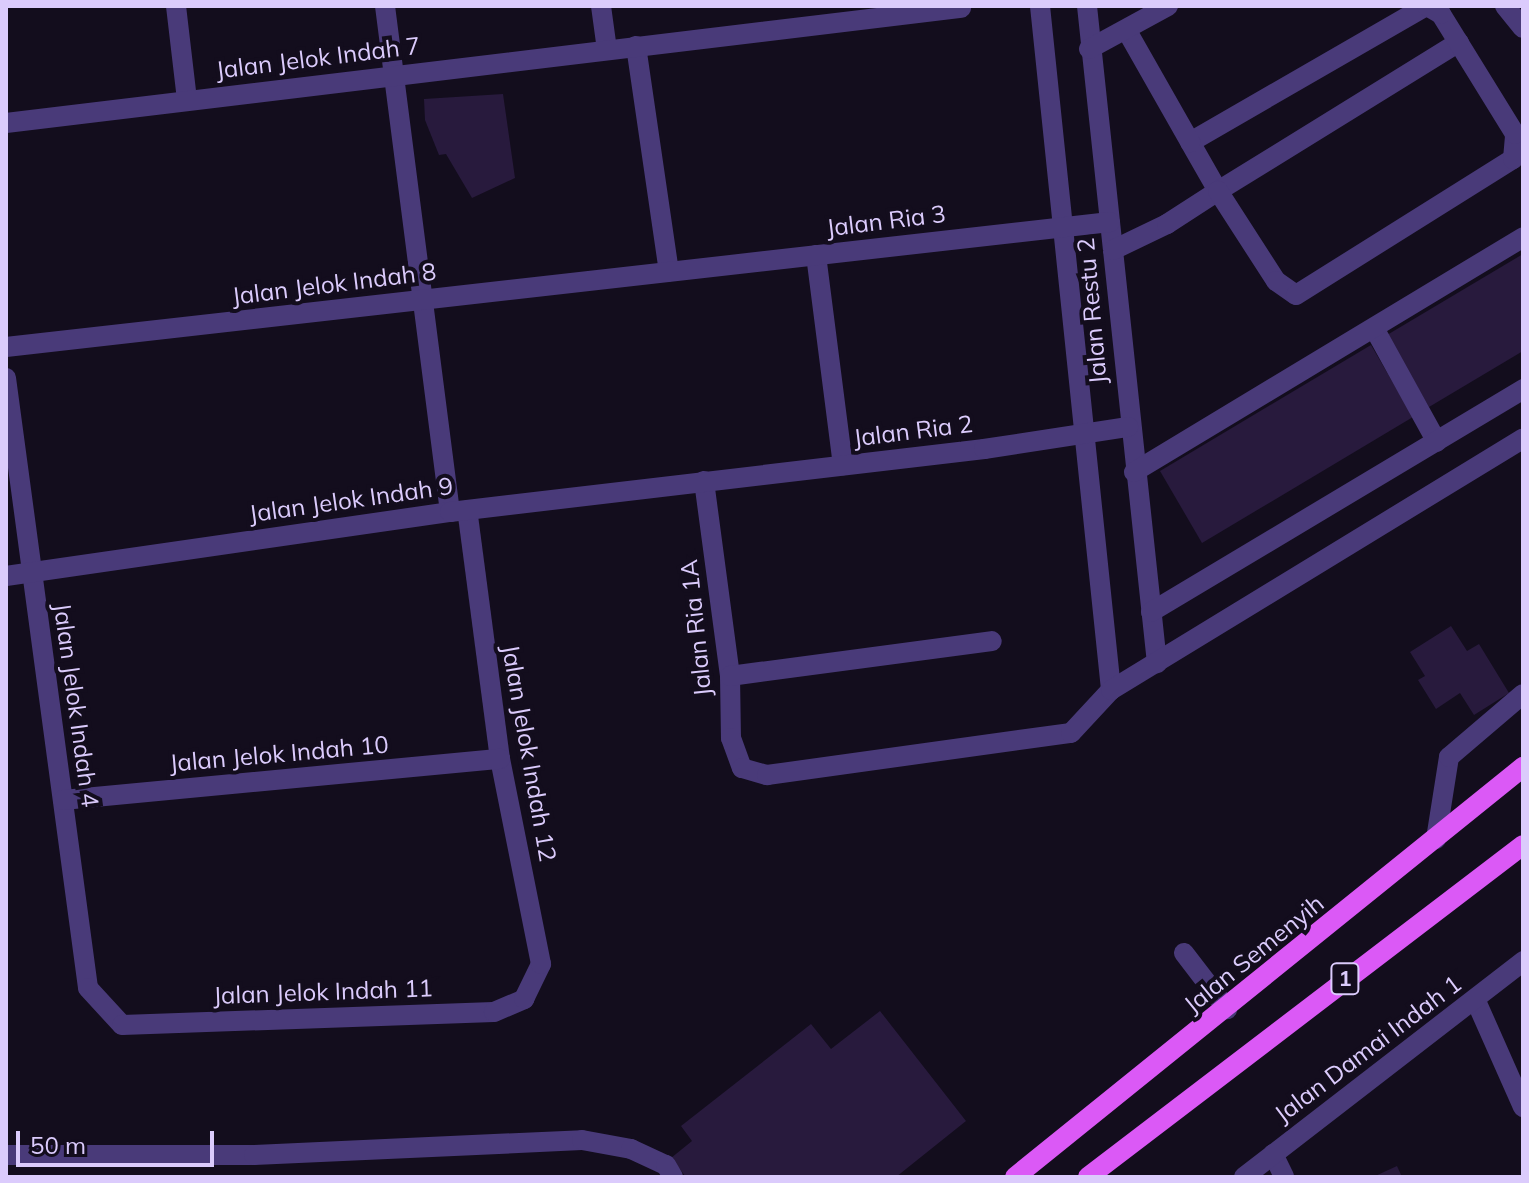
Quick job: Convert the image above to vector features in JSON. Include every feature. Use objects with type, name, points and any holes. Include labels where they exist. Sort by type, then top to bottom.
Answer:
[{"type":"main road","name":"Jalan Semenyih","points":[[1015,1177],[1227,1009],[1523,767]]},
{"type":"main road","name":"1","points":[[1088,1177],[1523,845]]},
{"type":"street","points":[[176,6],[187,100]]},
{"type":"street","name":"Jalan Jelok Indah 12","points":[[385,6],[423,300],[500,759],[541,964],[524,999]]},
{"type":"street","points":[[601,6],[607,50]]},
{"type":"street","points":[[1040,6],[1111,690],[1523,439]]},
{"type":"street","name":"Jalan Restu 2","points":[[1087,6],[1128,427],[1157,663]]},
{"type":"street","points":[[1089,49],[1168,6]]},
{"type":"street","points":[[1127,31],[1190,142],[1218,191],[1276,281],[1296,295],[1329,278],[1513,159],[1515,134],[1441,14],[1426,6],[1190,142]]},
{"type":"street","points":[[1505,6],[1523,28]]},
{"type":"street","name":"Jalan Jelok Indah 7","points":[[6,123],[961,8]]},
{"type":"street","points":[[1113,250],[1167,224],[1459,42]]},
{"type":"street","points":[[636,46],[669,272]]},
{"type":"street","name":"Jalan Ria 3","points":[[669,272],[1110,222]]},
{"type":"street","points":[[1134,472],[1523,237]]},
{"type":"street","points":[[816,255],[843,465]]},
{"type":"street","name":"Jalan Jelok Indah 8","points":[[6,347],[669,272]]},
{"type":"street","points":[[1374,328],[1437,442]]},
{"type":"street","name":"Jalan Jelok Indah 4","points":[[6,378],[88,988],[122,1025]]},
{"type":"street","points":[[1151,612],[1523,389]]},
{"type":"street","name":"Jalan Ria 2","points":[[704,481],[1128,427]]},
{"type":"street","name":"Jalan Jelok Indah 9","points":[[6,576],[458,511],[704,481]]},
{"type":"street","name":"Jalan Ria 1A","points":[[704,481],[730,676],[731,738],[742,768],[767,775],[1071,733],[1111,690]]},
{"type":"street","points":[[730,676],[992,641]]},
{"type":"street","points":[[1436,839],[1449,757],[1523,694]]},
{"type":"street","name":"Jalan Jelok Indah 10","points":[[63,800],[500,759]]},
{"type":"street","points":[[1184,953],[1227,1009]]},
{"type":"street","name":"Jalan Damai Indah 1","points":[[1244,1177],[1476,1001],[1523,961]]},
{"type":"street","name":"Jalan Jelok Indah 11","points":[[122,1025],[494,1012],[524,999]]},
{"type":"street","points":[[1476,1001],[1523,1107]]},
{"type":"street","points":[[6,1155],[254,1155],[582,1140],[631,1149],[666,1165],[673,1177]]},
{"type":"street","points":[[1273,1154],[1284,1177]]},
{"type":"building","points":[[503,94],[515,178],[472,198],[446,154],[439,155],[425,120],[424,99]]},
{"type":"building","points":[[1523,254],[1523,351],[1429,407],[1387,335]]},
{"type":"building","points":[[1371,345],[1413,417],[1202,543],[1160,471]]},
{"type":"building","points":[[1451,626],[1467,651],[1479,644],[1509,693],[1474,715],[1460,693],[1436,709],[1418,680],[1425,676],[1410,652]]},
{"type":"building","points":[[880,1011],[966,1121],[896,1177],[686,1177],[671,1158],[692,1141],[681,1126],[811,1024],[831,1049]]},
{"type":"building","points":[[1397,1166],[1402,1177],[1373,1177]]}]
